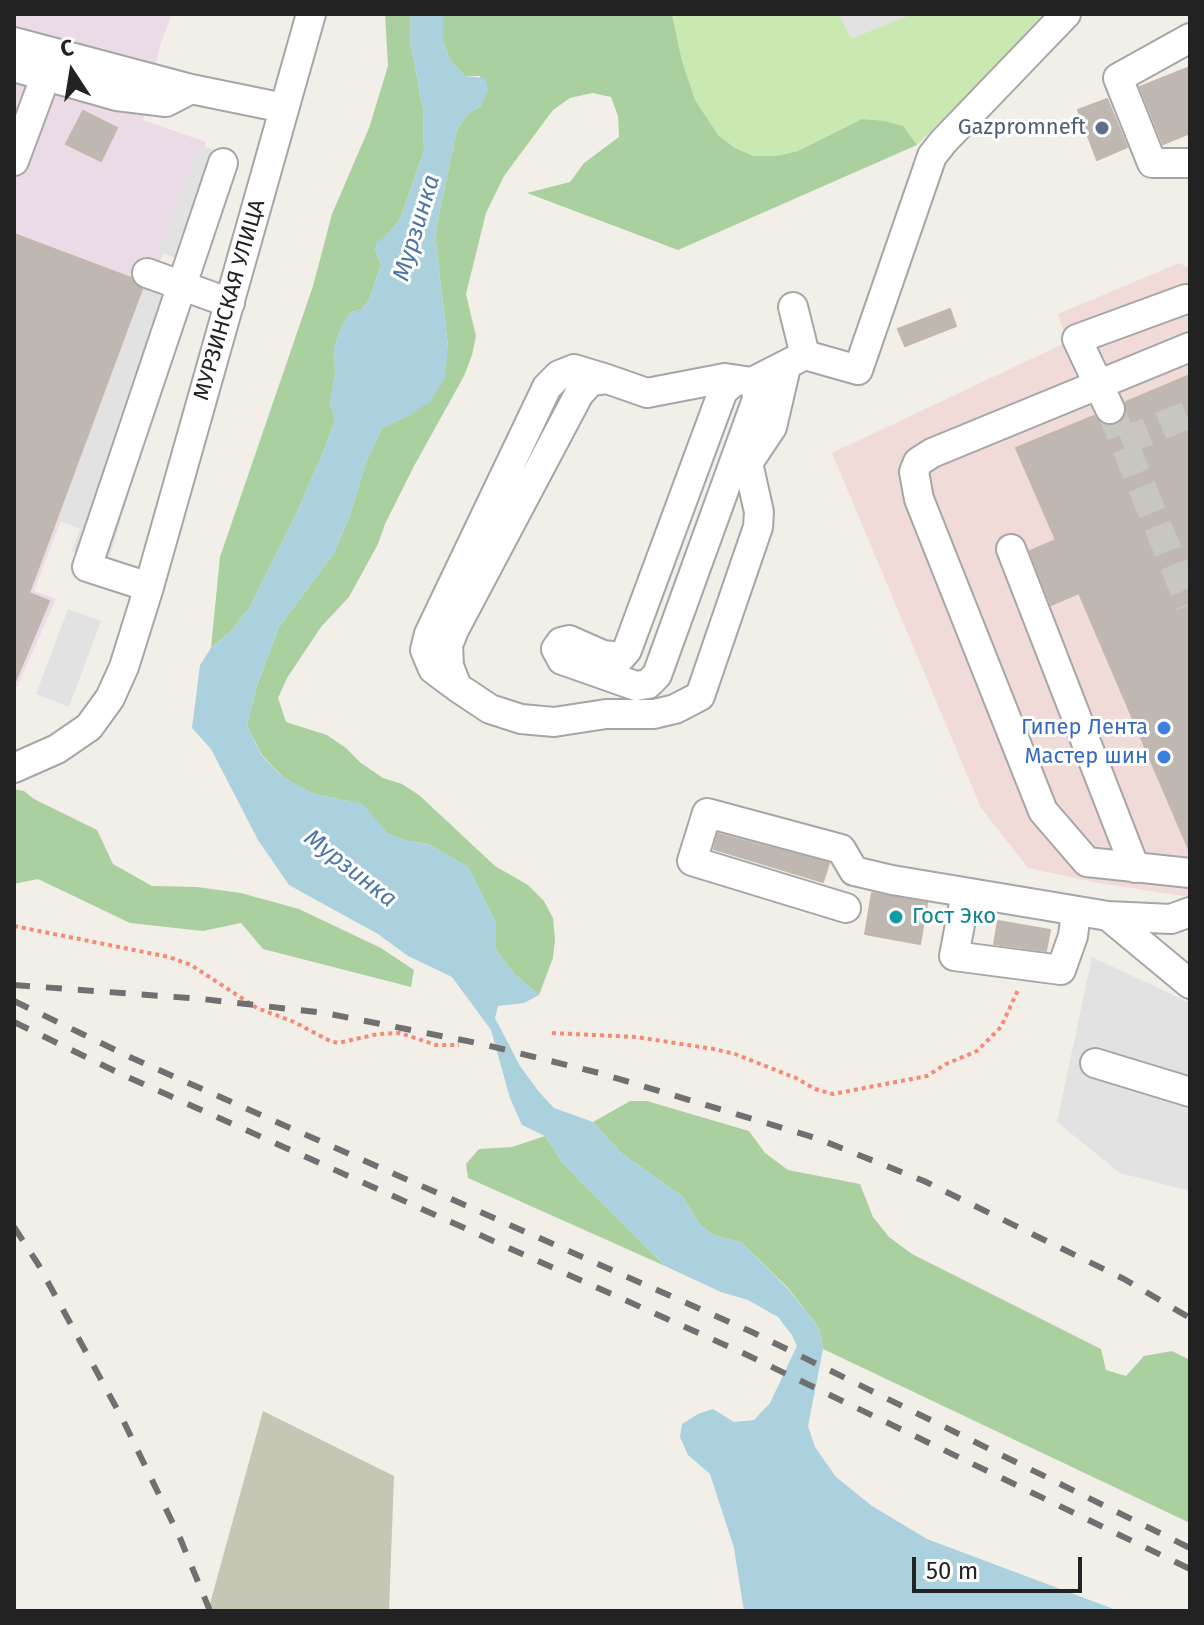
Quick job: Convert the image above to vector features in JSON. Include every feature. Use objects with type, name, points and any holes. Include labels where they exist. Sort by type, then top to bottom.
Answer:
[{"type":"street","name":"МУРЗИНСКАЯ УЛИЦА","points":[[14,768],[57,749],[89,727],[110,698],[124,667],[311,14]]},
{"type":"street","points":[[793,307],[796,361],[772,427],[748,463],[657,675],[648,684],[636,686],[562,660],[556,649],[561,642],[569,640],[603,655],[621,657],[627,650],[723,391],[796,361],[858,370],[932,156],[1066,14]]},
{"type":"street","points":[[1186,14],[1190,26]]},
{"type":"street","points":[[1190,38],[1118,78],[1152,163],[1190,163]]},
{"type":"street","points":[[14,42],[191,89],[284,108]]},
{"type":"street","points":[[14,67],[117,96],[166,102],[191,89]]},
{"type":"street","points":[[14,161],[46,75]]},
{"type":"street","points":[[149,587],[87,567],[223,163]]},
{"type":"street","points":[[147,273],[230,303]]},
{"type":"street","points":[[1104,397],[1077,339],[1190,300]]},
{"type":"street","points":[[1190,347],[1104,397],[932,453],[918,462],[914,472],[919,499],[1043,811],[1087,862],[1190,873]]},
{"type":"street","points":[[725,378],[744,381],[758,390],[735,493],[759,512],[758,527],[700,696],[675,709],[654,714],[606,714],[554,722],[521,719],[490,709],[457,687],[449,666],[448,645],[463,608],[579,394],[591,381],[607,379],[647,393],[725,378]]},
{"type":"street","points":[[691,476],[687,450],[693,437]]},
{"type":"street","points":[[1011,549],[1135,868]]},
{"type":"street","points":[[854,871],[844,916],[692,861],[707,813],[841,849],[854,871],[1108,916],[1171,919],[1190,912]]},
{"type":"street","points":[[966,893],[954,956],[1061,970],[1073,936],[1076,912]]},
{"type":"street","points":[[1108,916],[1190,984]]},
{"type":"street","points":[[1095,1063],[1190,1092]]},
{"type":"path","points":[[14,926],[169,957],[191,965],[257,1008],[294,1022],[330,1041],[338,1043],[378,1034],[400,1033],[436,1045],[459,1045]]},
{"type":"path","points":[[552,1033],[636,1037],[714,1049],[735,1054],[833,1094],[927,1076],[977,1051],[1001,1027],[1018,988]]},
{"type":"shaded area","points":[[14,14],[172,14],[160,45],[143,120],[206,142],[34,591],[56,599],[14,688]]},
{"type":"shaded area","points":[[839,14],[912,14],[851,39]]},
{"type":"shaded area","points":[[200,145],[231,156],[200,266],[158,252]]},
{"type":"shaded area","points":[[1179,263],[1190,268],[1190,897],[1098,883],[1028,868],[981,808],[832,453],[1067,342],[1058,314]]},
{"type":"shaded area","points":[[145,286],[190,302],[156,402],[108,563],[72,551],[80,529],[58,520]]},
{"type":"shaded area","points":[[68,609],[101,621],[69,707],[36,694]]},
{"type":"shaded area","points":[[1092,957],[1190,1003],[1190,1191],[1120,1173],[1057,1122]]},
{"type":"shaded area","points":[[263,1411],[394,1476],[389,1611],[208,1611]]},
{"type":"green space","points":[[385,14],[411,14],[410,39],[423,110],[424,151],[400,219],[375,249],[381,265],[369,300],[362,309],[351,312],[341,328],[334,349],[335,374],[330,403],[335,420],[324,450],[250,607],[232,630],[211,648],[220,557],[313,286],[332,214],[369,128],[388,66]]},
{"type":"green space","points":[[443,14],[672,14],[682,61],[695,100],[718,135],[735,148],[754,156],[776,156],[798,151],[862,119],[903,126],[917,145],[678,250],[527,193],[570,182],[584,163],[619,137],[618,116],[611,97],[592,93],[570,98],[553,110],[504,176],[486,213],[466,294],[476,336],[464,376],[413,468],[378,544],[349,597],[321,627],[287,678],[278,698],[286,722],[327,735],[383,778],[402,784],[419,795],[495,866],[528,885],[544,901],[553,918],[555,939],[553,958],[539,995],[514,974],[496,950],[496,923],[468,867],[428,844],[388,834],[362,804],[314,794],[284,778],[261,754],[247,725],[257,685],[279,627],[334,553],[350,515],[366,462],[382,428],[409,415],[448,347],[435,234],[457,129],[468,114],[482,105],[480,76],[465,76],[450,60],[443,41]]},
{"type":"green space","points":[[672,14],[839,14],[851,38],[912,14],[1048,14],[917,145],[902,126],[862,119],[798,151],[776,156],[754,156],[735,148],[718,135],[695,100],[682,61]]},
{"type":"green space","points":[[14,789],[24,791],[97,830],[113,864],[152,886],[197,887],[241,893],[299,909],[381,948],[414,970],[411,987],[263,949],[241,923],[203,931],[130,923],[38,879],[14,884]]},
{"type":"green space","points":[[630,1101],[647,1101],[749,1131],[765,1153],[788,1170],[860,1184],[873,1217],[889,1237],[912,1254],[1101,1349],[1106,1370],[1126,1376],[1144,1356],[1172,1351],[1190,1360],[1190,1523],[823,1349],[819,1328],[788,1288],[742,1243],[713,1235],[700,1225],[683,1197],[621,1153],[593,1122]]},
{"type":"green space","points":[[545,1136],[562,1162],[665,1266],[468,1178],[466,1164],[479,1149],[512,1147]]},
{"type":"water","name":"Мурзинка","points":[[411,14],[443,14],[443,41],[450,60],[465,76],[485,78],[488,90],[482,105],[468,114],[457,129],[435,234],[448,347],[445,378],[430,402],[382,428],[366,462],[350,515],[334,553],[279,627],[257,685],[247,725],[261,755],[284,778],[314,794],[363,804],[388,834],[428,844],[468,867],[496,923],[496,950],[514,974],[539,995],[524,1003],[498,1006],[495,1018],[520,1066],[539,1092],[554,1108],[593,1122],[621,1153],[683,1197],[700,1225],[713,1235],[742,1243],[788,1289],[819,1328],[823,1349],[808,1426],[815,1447],[836,1477],[872,1506],[927,1539],[1119,1611],[744,1611],[734,1548],[710,1474],[688,1455],[680,1437],[682,1424],[713,1409],[734,1422],[754,1420],[770,1403],[797,1346],[792,1335],[778,1317],[748,1300],[721,1292],[665,1266],[562,1162],[545,1136],[522,1125],[510,1098],[491,1030],[452,977],[408,956],[378,934],[289,885],[258,840],[211,749],[192,728],[200,665],[211,648],[232,630],[250,607],[324,450],[335,420],[330,403],[335,374],[334,349],[341,328],[351,312],[362,309],[369,300],[381,265],[375,249],[376,242],[385,237],[400,219],[424,151],[423,110],[410,39]]},
{"type":"building","points":[[1190,67],[1190,133],[1163,144],[1140,87]]},
{"type":"building","name":"Gazpromneft","points":[[1107,99],[1127,147],[1097,160],[1078,110]]},
{"type":"building","points":[[83,111],[117,128],[101,161],[66,144]]},
{"type":"building","points":[[14,234],[131,278],[142,289],[29,593],[49,601],[14,684]]},
{"type":"building","points":[[950,309],[956,326],[905,346],[898,329]]},
{"type":"building","name":"Гипер Лента","points":[[1190,375],[1190,852],[1079,593],[1051,605],[1030,551],[1056,540],[1016,448],[1094,416],[1101,423],[1116,425],[1124,418],[1126,402]]},
{"type":"building","points":[[718,834],[829,863],[823,882],[714,849]]},
{"type":"building","name":"Гост Эко","points":[[872,893],[927,903],[920,944],[865,934]]},
{"type":"building","points":[[998,921],[1050,930],[1046,951],[994,944]]},
{"type":"tunnel","points":[[1110,409],[1190,605]]},
{"type":"tunnel","points":[[1122,442],[1190,414]]},
{"type":"railway","points":[[14,985],[202,999],[325,1013],[482,1044],[599,1073],[816,1138],[924,1181],[1124,1279],[1190,1318]]},
{"type":"railway","points":[[14,1001],[132,1058],[752,1332],[1190,1548]]},
{"type":"railway","points":[[14,1022],[121,1074],[743,1353],[1190,1569]]},
{"type":"railway","points":[[14,1227],[38,1264],[122,1418],[180,1538],[210,1611]]},
{"type":"place","name":"Gazpromneft","points":[[1102,128]]},
{"type":"place","name":"Гипер Лента","points":[[1164,728]]},
{"type":"place","name":"Мастер шин","points":[[1164,757]]},
{"type":"place","name":"Гост Эко","points":[[896,917]]}]
